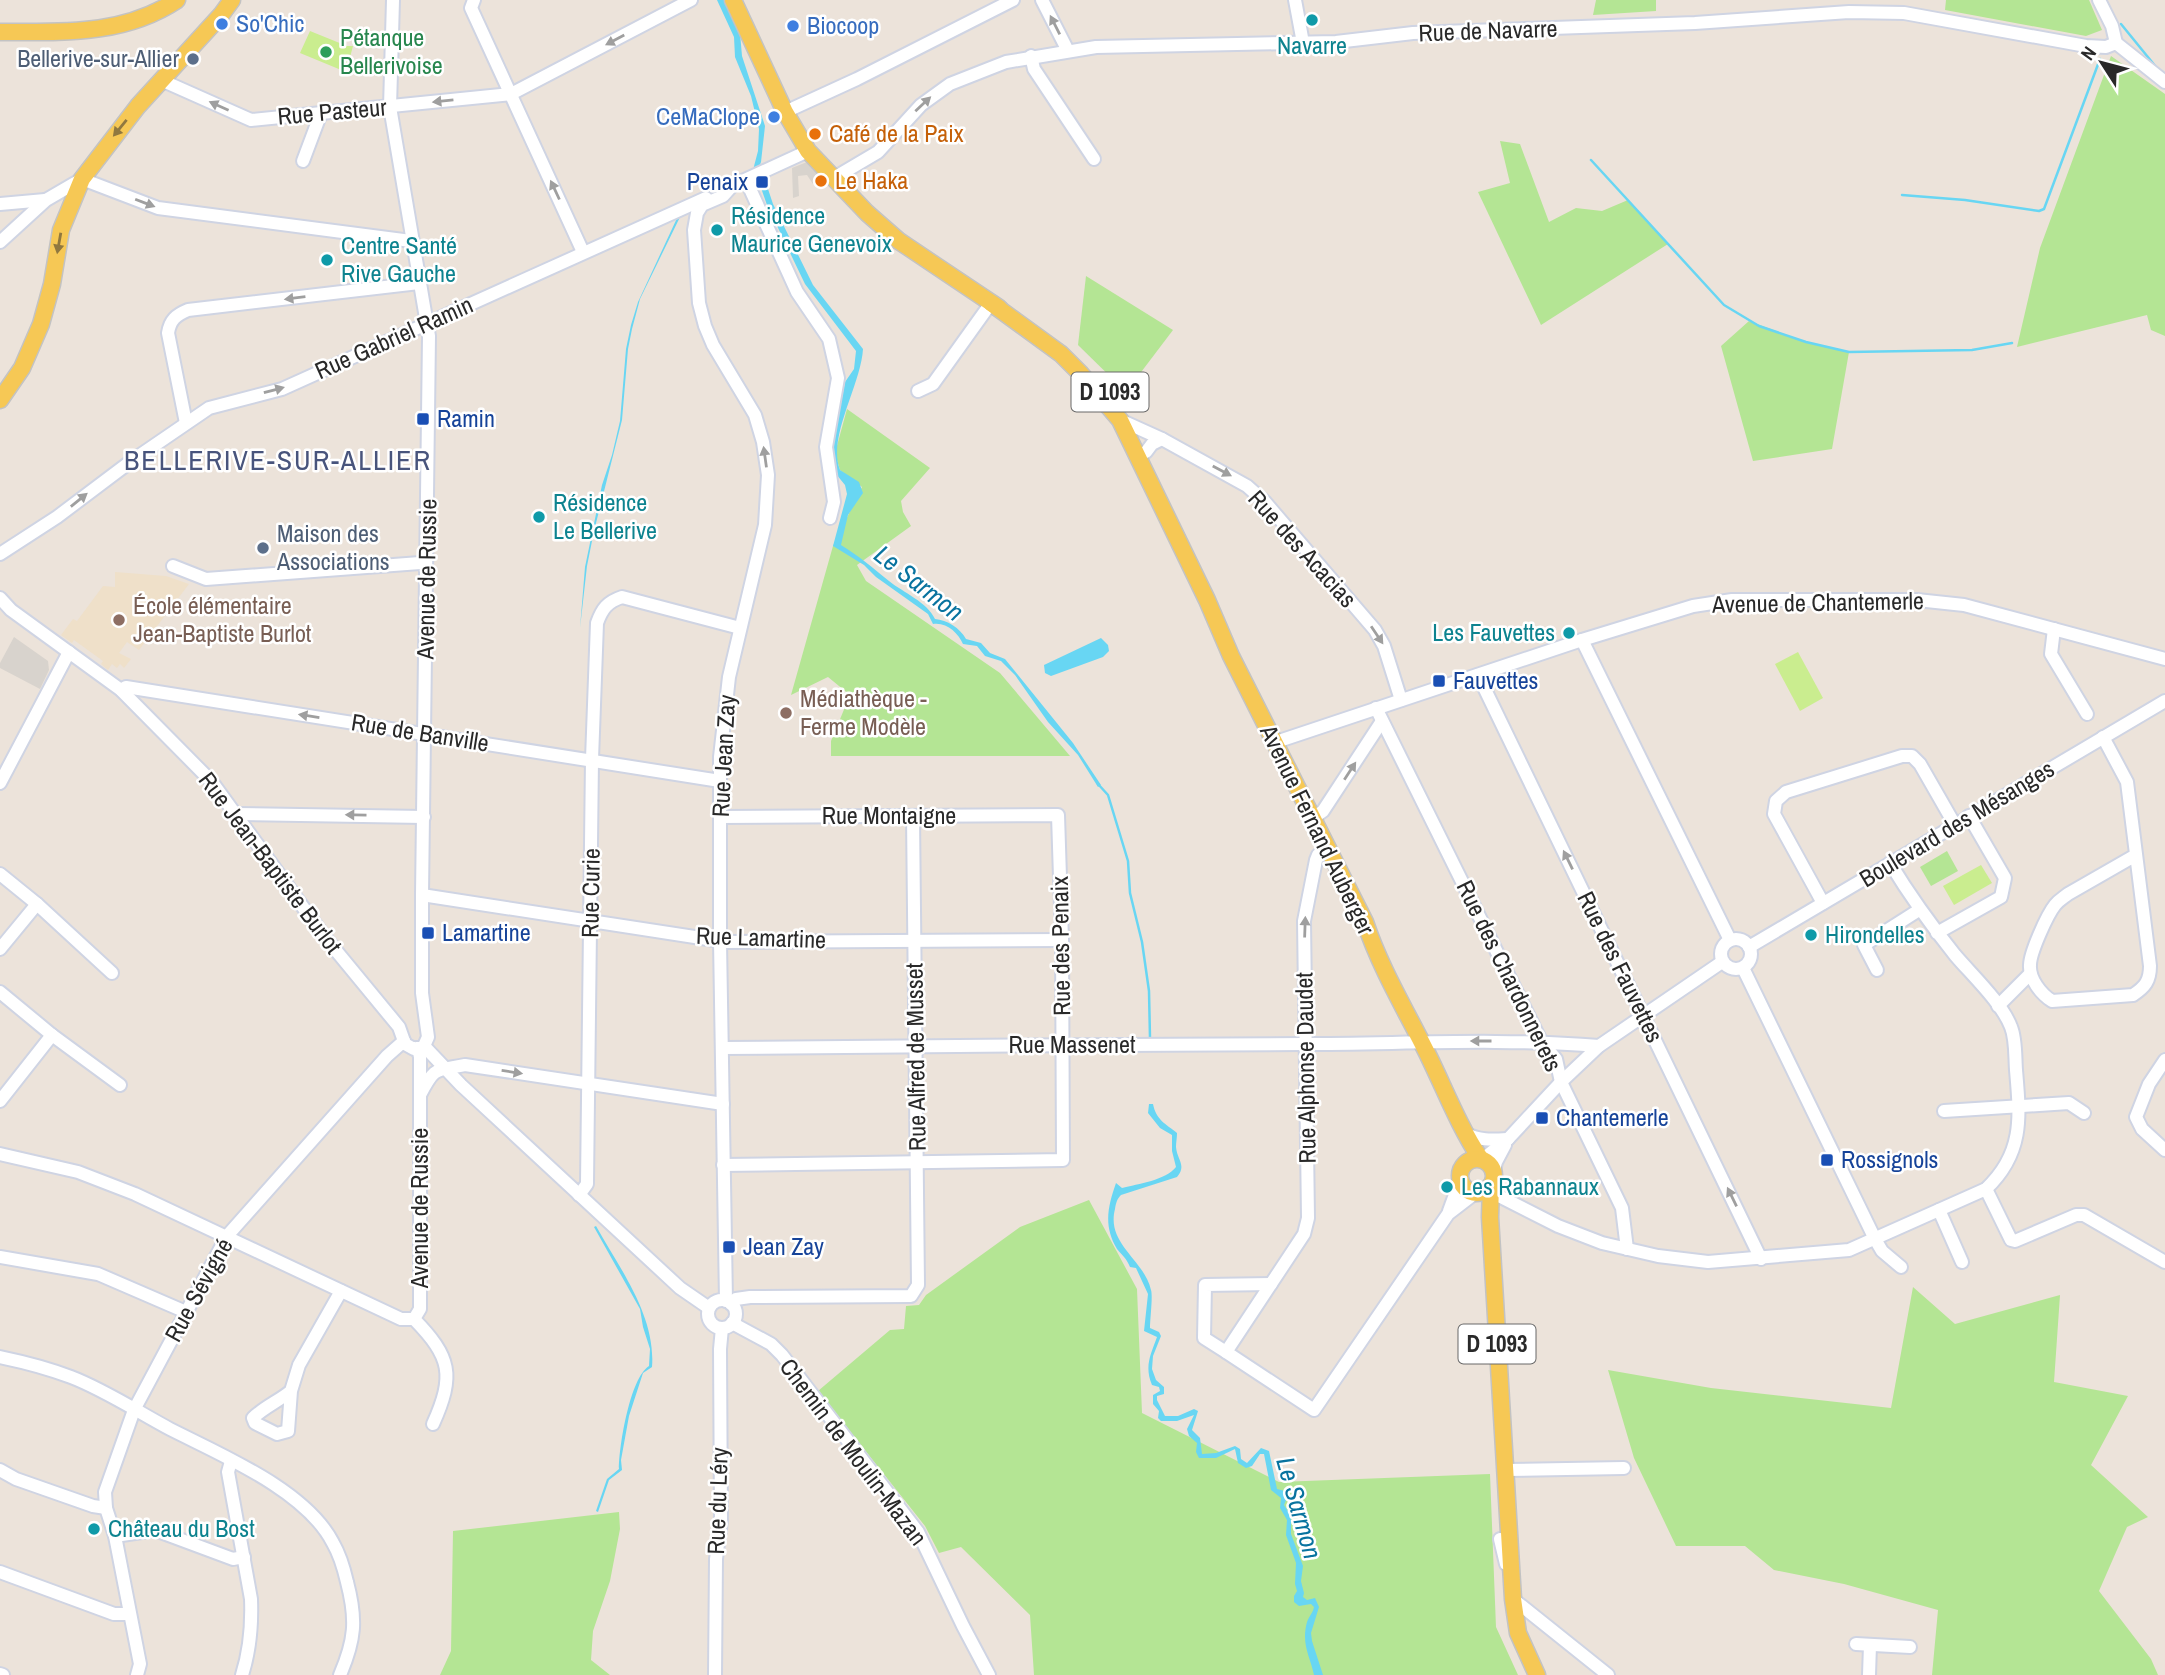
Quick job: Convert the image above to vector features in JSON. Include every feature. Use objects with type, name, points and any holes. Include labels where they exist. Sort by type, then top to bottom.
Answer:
[{"type":"main road","points":[[0,32],[75,32],[111,27],[150,15],[177,0]]},
{"type":"main road","points":[[0,400],[33,346],[50,293],[61,230],[82,179],[122,125],[232,0]]},
{"type":"main road","name":"D 1093","points":[[733,0],[785,112],[808,151],[834,178]]},
{"type":"main road","name":"Avenue Fernand Auberger","points":[[834,178],[899,241],[992,303],[1061,354],[1080,373],[1128,424],[1146,452],[1172,527]]},
{"type":"main road","name":"Avenue Fernand Auberger","points":[[1128,424],[1219,632],[1364,922],[1374,950],[1422,1042],[1484,1177],[1490,1217]]},
{"type":"main road","points":[[1460,1181],[1460,1175],[1484,1177]]},
{"type":"main road","name":"D 1093","points":[[1490,1217],[1513,1599],[1518,1633],[1537,1675]]},
{"type":"main road","name":"D 1093","points":[[1504,1470],[1498,1504],[1505,1609],[1516,1653],[1531,1675]]},
{"type":"street","name":"Avenue de Russie","points":[[393,0],[390,107],[429,337],[422,993],[411,1030],[428,1037],[421,1047],[420,1056],[420,1309],[414,1319]]},
{"type":"street","points":[[474,0],[471,8],[583,252]]},
{"type":"street","points":[[511,94],[673,4],[691,0]]},
{"type":"street","points":[[785,112],[857,79],[1013,0]]},
{"type":"street","points":[[1042,0],[1068,51]]},
{"type":"street","points":[[1295,0],[1303,43]]},
{"type":"street","points":[[2099,0],[2112,26],[2116,43],[2165,82]]},
{"type":"street","name":"Rue de Navarre","points":[[834,178],[878,152],[922,105],[939,91],[977,72],[1031,56],[1096,47],[1355,41],[1413,33],[1695,23],[1849,12],[1904,13],[2086,46],[2106,47],[2116,43]]},
{"type":"street","points":[[1031,56],[1034,69],[1094,159]]},
{"type":"street","name":"Rue Pasteur","points":[[161,80],[251,120],[511,94]]},
{"type":"street","points":[[303,161],[321,113]]},
{"type":"street","name":"Rue Gabriel Ramin","points":[[0,554],[57,517],[209,408],[282,389],[808,151]]},
{"type":"street","points":[[0,242],[46,200],[82,179],[158,208],[411,241]]},
{"type":"street","points":[[747,180],[797,292],[829,339],[838,378],[826,447],[834,494],[830,518]]},
{"type":"street","points":[[694,230],[697,213],[702,205],[723,196],[732,186]]},
{"type":"street","points":[[0,204],[46,200]]},
{"type":"street","name":"Rue Jean Zay","points":[[683,208],[694,230],[699,303],[705,326],[713,345],[755,415],[763,442],[768,475],[765,525],[727,688],[720,781],[723,1165],[729,1302]]},
{"type":"street","points":[[186,423],[168,333],[170,323],[180,313],[419,283]]},
{"type":"street","points":[[918,391],[933,384],[992,303]]},
{"type":"street","name":"Rue des Acacias","points":[[1128,424],[1231,475],[1265,502],[1375,630],[1384,646],[1401,700]]},
{"type":"street","points":[[1146,452],[1152,444],[1162,439]]},
{"type":"street","points":[[173,566],[206,579],[420,563],[427,558]]},
{"type":"street","name":"Rue Jean-Baptiste Burlot","points":[[0,598],[6,607],[121,690],[212,782],[324,936],[391,1017],[411,1030]]},
{"type":"street","name":"Rue Curie","points":[[579,1195],[587,1184],[592,759],[597,623],[601,611],[611,600],[619,598],[652,604],[740,628]]},
{"type":"street","name":"Avenue de Chantemerle","points":[[1276,742],[1582,640],[1693,606],[1732,600],[1917,600],[1964,604],[2165,659]]},
{"type":"street","points":[[2054,629],[2051,654],[2087,713]]},
{"type":"street","points":[[1582,640],[1730,940]]},
{"type":"street","points":[[0,783],[69,652]]},
{"type":"street","name":"Rue des Fauvettes","points":[[1478,675],[1761,1259]]},
{"type":"street","name":"Rue de Banville","points":[[121,690],[125,687],[720,781]]},
{"type":"street","name":"Boulevard des Mésanges","points":[[1749,947],[2165,701]]},
{"type":"street","name":"Rue des Chardonnerets","points":[[1376,708],[1541,1041],[1556,1059],[1561,1082],[1622,1208],[1627,1249]]},
{"type":"street","points":[[1313,818],[1323,811],[1382,721]]},
{"type":"street","points":[[2103,737],[2127,782],[2150,966],[2150,978],[2144,988],[2133,995],[2052,1001],[2044,996],[2031,974],[2029,962],[2050,912],[2057,901],[2136,855]]},
{"type":"street","points":[[1823,903],[1773,814],[1776,801],[1786,792],[1902,756],[1912,756],[1920,764],[1955,825]]},
{"type":"street","points":[[237,814],[424,817]]},
{"type":"street","name":"Rue Alfred de Musset","points":[[729,1302],[750,1297],[911,1296],[918,1285],[913,816]]},
{"type":"street","name":"Rue Montaigne","points":[[720,817],[1058,816]]},
{"type":"street","name":"Rue des Penaix","points":[[917,1164],[1063,1160],[1062,940],[1058,816]]},
{"type":"street","points":[[1937,933],[2001,897],[2005,878],[1969,816]]},
{"type":"street","name":"Rue Alphonse Daudet","points":[[1226,1352],[1304,1234],[1308,1218],[1304,920],[1316,860],[1318,855],[1328,849]]},
{"type":"street","points":[[1484,1177],[1511,1201],[1558,1226],[1602,1243],[1658,1256],[1708,1262],[1849,1250],[1986,1189],[2009,1161],[2017,1137],[2019,1106],[2011,1027],[1998,1006],[1919,910],[1890,863]]},
{"type":"street","points":[[0,874],[112,973]]},
{"type":"street","name":"Rue Lamartine","points":[[422,895],[720,941],[1062,940]]},
{"type":"street","points":[[0,949],[37,904]]},
{"type":"street","points":[[1877,970],[1864,946],[1919,910]]},
{"type":"street","points":[[1730,940],[1743,940],[1749,947],[1751,956],[1743,968],[1729,969],[1722,962],[1722,947],[1730,940]]},
{"type":"street","points":[[1271,1284],[1205,1285],[1204,1338],[1314,1410],[1448,1214],[1496,1162],[1508,1139],[1599,1046],[1722,962]]},
{"type":"street","points":[[1743,968],[1875,1239],[1882,1251],[1901,1267]]},
{"type":"street","points":[[1998,1006],[2031,974]]},
{"type":"street","points":[[0,992],[52,1035],[120,1085]]},
{"type":"street","points":[[411,1030],[408,1046],[421,1047],[680,1288],[709,1308]]},
{"type":"street","name":"Rue Sévigné","points":[[106,1508],[105,1492],[134,1410],[227,1236],[411,1030]]},
{"type":"street","points":[[0,1101],[52,1035]]},
{"type":"street","name":"Rue Massenet","points":[[722,1048],[1541,1041],[1599,1046]]},
{"type":"street","points":[[2165,1060],[2149,1084],[2136,1117],[2142,1129],[2165,1150]]},
{"type":"street","points":[[445,1069],[465,1065],[723,1104]]},
{"type":"street","name":"Avenue de Russie","points":[[420,1095],[430,1076],[437,1069],[445,1069]]},
{"type":"street","points":[[1944,1111],[2069,1103],[2084,1113]]},
{"type":"street","points":[[1463,1132],[1490,1140],[1508,1139]]},
{"type":"street","points":[[0,1154],[78,1172],[135,1194],[401,1319],[414,1319],[444,1358],[447,1375],[446,1396],[433,1424]]},
{"type":"street","points":[[723,1165],[917,1164]]},
{"type":"street","points":[[1448,1214],[1460,1181]]},
{"type":"street","points":[[1986,1189],[2011,1240],[2015,1241],[2076,1215],[2084,1215],[2165,1262]]},
{"type":"street","points":[[1490,1217],[1511,1201]]},
{"type":"street","points":[[1938,1210],[1962,1262]]},
{"type":"street","points":[[0,1257],[98,1274],[186,1312]]},
{"type":"street","points":[[291,1391],[299,1365],[341,1291]]},
{"type":"street","points":[[718,1300],[729,1302],[736,1315],[727,1325],[715,1326],[709,1320],[709,1308],[718,1300]]},
{"type":"street","name":"Rue du Léry","points":[[715,1675],[716,1559],[721,1521],[720,1349],[727,1325]]},
{"type":"street","name":"Chemin de Moulin-Mazan","points":[[727,1325],[771,1344],[782,1355],[919,1532],[989,1675]]},
{"type":"street","points":[[0,1357],[37,1365],[74,1378],[231,1461],[279,1488],[304,1506],[333,1542],[343,1566],[353,1611],[354,1635],[340,1675]]},
{"type":"street","points":[[231,1461],[228,1472],[251,1599],[252,1620],[242,1675]]},
{"type":"street","points":[[1504,1470],[1624,1468]]},
{"type":"street","points":[[0,1470],[16,1479],[106,1508],[115,1536],[140,1664],[137,1675]]},
{"type":"street","points":[[115,1536],[155,1530],[233,1559],[244,1557]]},
{"type":"street","points":[[1500,1539],[1513,1599],[1608,1675]]},
{"type":"street","points":[[0,1572],[114,1614],[129,1614]]},
{"type":"street","points":[[1856,1644],[1910,1647]]},
{"type":"street","points":[[1869,1675],[1870,1645]]},
{"type":"shaded area","points":[[807,162],[823,175],[813,184],[807,175],[798,176],[799,196],[793,198],[792,168]]},
{"type":"shaded area","name":"École élémentaire Jean-Baptiste Burlot","points":[[115,572],[166,576],[189,584],[139,650],[127,642],[119,653],[131,659],[124,668],[120,664],[117,668],[112,664],[108,670],[101,664],[103,661],[74,640],[72,643],[61,635],[73,619],[77,621],[103,586],[115,587]]},
{"type":"shaded area","points":[[14,637],[48,661],[49,670],[40,689],[0,668]]},
{"type":"green space","points":[[1596,0],[1656,0],[1656,11],[1593,15]]},
{"type":"green space","points":[[1946,0],[2089,0],[2102,30],[2086,36],[1945,10]]},
{"type":"green space","name":"Pétanque Bellerivoise","points":[[310,31],[353,46],[346,72],[300,53]]},
{"type":"green space","points":[[2111,56],[2165,94],[2165,336],[2151,330],[2147,315],[2017,347],[2040,248]]},
{"type":"green space","points":[[1500,141],[1520,144],[1549,222],[1576,208],[1602,211],[1628,200],[1668,244],[1541,325],[1478,192],[1510,183]]},
{"type":"green space","points":[[1086,276],[1173,330],[1126,392],[1078,345]]},
{"type":"green space","points":[[1749,321],[1806,342],[1849,352],[1832,449],[1753,461],[1721,346]]},
{"type":"green space","points":[[847,409],[930,468],[901,501],[903,512],[911,526],[857,565],[866,581],[1000,673],[1070,756],[831,756],[831,741],[850,695],[828,677],[791,695],[833,546],[862,487],[840,470],[835,453]]},
{"type":"green space","points":[[1798,652],[1823,698],[1800,711],[1775,664]]},
{"type":"green space","points":[[1947,851],[1958,871],[1931,886],[1920,867]]},
{"type":"green space","points":[[1981,865],[1992,883],[1954,905],[1943,886]]},
{"type":"green space","points":[[1089,1200],[1137,1289],[1142,1413],[1279,1482],[1490,1474],[1496,1627],[1518,1675],[1034,1675],[1030,1615],[961,1547],[939,1553],[925,1526],[818,1391],[890,1330],[904,1329],[906,1306],[919,1305],[926,1295],[1020,1227]]},
{"type":"green space","points":[[1913,1287],[1955,1324],[2060,1295],[2054,1382],[2128,1396],[2091,1465],[2148,1517],[2127,1527],[2099,1591],[2151,1659],[2158,1675],[1932,1675],[1938,1610],[1844,1584],[1774,1570],[1745,1546],[1676,1546],[1634,1458],[1608,1370],[1711,1388],[1891,1408]]},
{"type":"green space","points":[[619,1512],[620,1529],[610,1581],[593,1631],[591,1660],[610,1675],[440,1675],[451,1651],[453,1531]]},
{"type":"water","points":[[717,0],[724,0],[740,33],[742,56],[765,126],[761,162],[759,167],[753,170],[758,151],[759,129],[751,96],[735,57],[734,37]]},
{"type":"water","points":[[766,183],[773,204],[813,285],[863,349],[841,427],[837,457],[840,470],[859,482],[863,493],[848,515],[841,545],[921,603],[935,619],[953,625],[966,639],[981,643],[990,653],[1005,659],[1073,743],[1101,785],[1098,787],[1078,755],[1048,722],[1015,675],[1001,661],[985,656],[977,646],[963,644],[955,632],[947,627],[933,624],[928,614],[876,577],[864,565],[833,546],[847,494],[845,485],[836,474],[832,451],[845,382],[854,369],[856,351],[805,284],[767,205],[760,185]]},
{"type":"water","points":[[678,216],[680,217],[640,299],[632,329],[622,420],[594,531],[580,628],[585,567],[602,485],[620,421],[626,349],[631,325],[638,302]]},
{"type":"water","points":[[1101,638],[1108,645],[1109,651],[1103,657],[1051,676],[1045,673],[1044,665]]},
{"type":"water","points":[[1149,1104],[1153,1104],[1159,1118],[1177,1133],[1180,1173],[1177,1177],[1121,1195],[1116,1203],[1114,1221],[1121,1242],[1141,1269],[1151,1290],[1150,1328],[1161,1336],[1153,1356],[1152,1369],[1156,1380],[1164,1387],[1164,1394],[1157,1396],[1157,1400],[1165,1416],[1178,1416],[1194,1409],[1198,1411],[1192,1430],[1200,1438],[1202,1454],[1216,1453],[1235,1446],[1240,1449],[1241,1459],[1247,1463],[1261,1448],[1269,1451],[1277,1489],[1285,1491],[1284,1505],[1291,1516],[1291,1534],[1303,1566],[1303,1597],[1307,1600],[1315,1598],[1319,1607],[1311,1633],[1323,1675],[1314,1675],[1306,1643],[1305,1630],[1314,1607],[1311,1604],[1299,1606],[1294,1602],[1297,1591],[1296,1563],[1286,1535],[1287,1520],[1280,1508],[1281,1498],[1271,1490],[1264,1454],[1260,1454],[1252,1466],[1246,1468],[1238,1463],[1235,1449],[1216,1458],[1199,1458],[1196,1452],[1197,1443],[1189,1436],[1187,1429],[1194,1415],[1177,1421],[1161,1421],[1158,1418],[1159,1411],[1153,1404],[1153,1395],[1160,1391],[1159,1387],[1152,1385],[1149,1372],[1149,1360],[1157,1337],[1144,1331],[1148,1294],[1136,1268],[1130,1267],[1117,1249],[1108,1224],[1116,1183],[1122,1188],[1143,1183],[1166,1175],[1176,1167],[1172,1135],[1160,1128],[1148,1113]]},
{"type":"water","points":[[596,1226],[642,1311],[652,1348],[652,1367],[643,1373],[629,1416],[621,1460],[622,1470],[609,1480],[598,1512],[596,1511],[607,1479],[619,1469],[627,1413],[636,1384],[642,1373],[649,1366],[650,1349],[640,1309],[594,1227]]},
{"type":"waterway","points":[[2121,24],[2156,67]]},
{"type":"waterway","points":[[1902,195],[1965,200],[2039,211],[2044,209],[2100,59]]},
{"type":"waterway","points":[[1591,160],[1724,305],[1759,326],[1806,342],[1849,352],[1972,350],[2012,343]]},
{"type":"waterway","name":"Le Sarmon","points":[[1098,784],[1108,795],[1128,861],[1130,893],[1142,942],[1149,991],[1150,1038]]},
{"type":"place","name":"Navarre","points":[[1312,20]]},
{"type":"place","name":"So'Chic","points":[[222,24]]},
{"type":"place","name":"Biocoop","points":[[793,26]]},
{"type":"place","name":"Pétanque Bellerivoise","points":[[326,52]]},
{"type":"place","name":"Bellerive-sur-Allier","points":[[193,59]]},
{"type":"place","name":"CeMaClope","points":[[774,117]]},
{"type":"place","name":"Café de la Paix","points":[[815,134]]},
{"type":"place","name":"Le Haka","points":[[821,181]]},
{"type":"place","name":"Penaix","points":[[762,182]]},
{"type":"place","name":"Résidence Maurice Genevoix","points":[[717,230]]},
{"type":"place","name":"Centre Santé Rive Gauche","points":[[327,260]]},
{"type":"place","name":"Ramin","points":[[423,419]]},
{"type":"place","name":"Résidence Le Bellerive","points":[[539,517]]},
{"type":"place","name":"Maison des Associations","points":[[263,548]]},
{"type":"place","name":"École élémentaire Jean-Baptiste Burlot","points":[[119,620]]},
{"type":"place","name":"Les Fauvettes","points":[[1569,633]]},
{"type":"place","name":"Fauvettes","points":[[1439,681]]},
{"type":"place","name":"Médiathèque - Ferme Modèle","points":[[786,713]]},
{"type":"place","name":"Lamartine","points":[[428,933]]},
{"type":"place","name":"Hirondelles","points":[[1811,935]]},
{"type":"place","name":"Chantemerle","points":[[1542,1118]]},
{"type":"place","name":"Rossignols","points":[[1827,1160]]},
{"type":"place","name":"Les Rabannaux","points":[[1447,1187]]},
{"type":"place","name":"Jean Zay","points":[[729,1247]]},
{"type":"place","name":"Château du Bost","points":[[94,1529]]},
{"type":"district","name":"BELLERIVE-SUR-ALLIER","points":[[278,460]]}]
